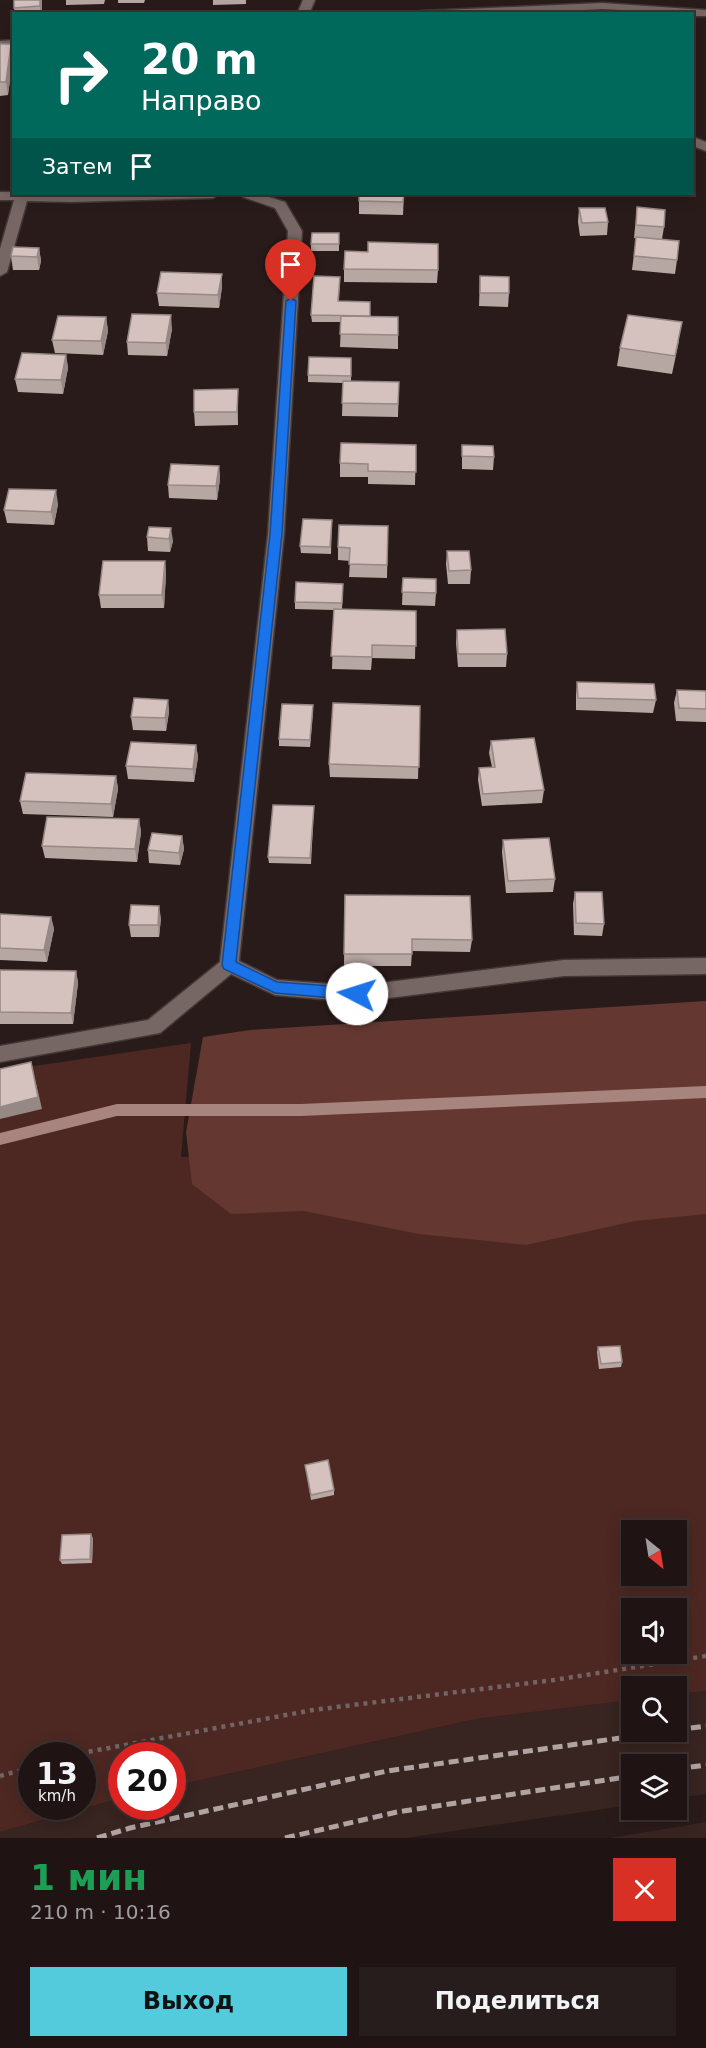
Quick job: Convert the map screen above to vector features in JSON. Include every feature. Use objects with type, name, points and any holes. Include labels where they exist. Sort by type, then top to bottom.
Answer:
[{"type":"street","points":[[454,12],[604,3],[706,13]]},
{"type":"street","points":[[0,196],[71,198],[178,195]]},
{"type":"street","points":[[0,1054],[153,1027],[229,965],[276,534],[295,231],[280,206],[251,195]]},
{"type":"street","points":[[0,272],[22,196]]},
{"type":"street","points":[[229,965],[275,987],[357,994],[564,968],[706,966]]},
{"type":"path","points":[[96,1750],[313,1710],[554,1680],[706,1656]]},
{"type":"path","points":[[0,1776],[18,1771]]},
{"type":"shaded area","points":[[706,1001],[706,1214],[635,1221],[526,1245],[419,1234],[304,1211],[231,1214],[192,1184],[186,1132],[203,1037],[250,1030]]},
{"type":"shaded area","points":[[191,1043],[181,1157],[706,1149],[706,1691],[687,1693],[687,1676],[621,1676],[621,1701],[476,1719],[186,1783],[186,1742],[108,1742],[108,1802],[96,1805],[96,1742],[18,1742],[18,1820],[43,1820],[0,1832],[0,1071]]},
{"type":"shaded area","points":[[706,1691],[706,1794],[687,1797],[687,1754],[621,1754],[621,1806],[405,1838],[0,1838],[0,1832],[43,1820],[96,1820],[96,1805],[108,1802],[108,1820],[186,1820],[186,1783],[476,1719],[621,1701],[621,1742],[687,1742],[687,1693]]},
{"type":"shaded area","points":[[706,1822],[706,1838],[610,1838]]},
{"type":"building","points":[[14,0],[40,0],[40,6],[14,8]]},
{"type":"building","points":[[0,44],[11,44],[6,82],[0,82]]},
{"type":"building","points":[[359,195],[404,195],[403,202],[359,201]]},
{"type":"building","points":[[637,207],[665,210],[664,227],[636,225]]},
{"type":"building","points":[[579,208],[605,208],[608,222],[582,223]]},
{"type":"building","points":[[312,233],[339,233],[339,244],[311,244]]},
{"type":"building","points":[[636,237],[679,241],[677,260],[634,256]]},
{"type":"building","points":[[368,242],[438,244],[438,270],[344,269],[345,251],[368,252]]},
{"type":"building","points":[[13,247],[39,248],[37,257],[11,256]]},
{"type":"building","points":[[161,272],[222,274],[218,295],[157,293]]},
{"type":"building","points":[[314,276],[340,277],[338,301],[370,302],[370,316],[311,315]]},
{"type":"building","points":[[480,276],[509,277],[509,293],[480,293]]},
{"type":"building","points":[[132,314],[171,315],[166,343],[127,342]]},
{"type":"building","points":[[628,315],[682,322],[675,356],[620,348]]},
{"type":"building","points":[[58,316],[106,317],[101,341],[52,340]]},
{"type":"building","points":[[341,316],[398,317],[398,335],[340,334]]},
{"type":"building","points":[[22,353],[66,355],[61,380],[15,379]]},
{"type":"building","points":[[309,357],[351,358],[351,376],[308,375]]},
{"type":"building","points":[[343,381],[399,382],[398,404],[342,403]]},
{"type":"building","points":[[238,389],[237,412],[194,412],[194,390]]},
{"type":"building","points":[[341,443],[416,445],[416,472],[368,471],[368,464],[340,463]]},
{"type":"building","points":[[462,445],[493,446],[494,457],[462,456]]},
{"type":"building","points":[[171,464],[219,466],[216,486],[168,485]]},
{"type":"building","points":[[9,489],[56,490],[51,512],[4,510]]},
{"type":"building","points":[[303,519],[332,520],[330,547],[300,546]]},
{"type":"building","points":[[339,525],[388,526],[387,565],[349,564],[350,548],[338,547]]},
{"type":"building","points":[[149,527],[171,528],[169,539],[147,537]]},
{"type":"building","points":[[447,551],[469,551],[471,570],[449,571]]},
{"type":"building","points":[[103,561],[165,561],[162,595],[99,595]]},
{"type":"building","points":[[403,578],[436,579],[436,593],[402,592]]},
{"type":"building","points":[[296,582],[343,584],[342,603],[295,602]]},
{"type":"building","points":[[334,609],[416,611],[416,646],[372,645],[372,657],[331,656]]},
{"type":"building","points":[[505,629],[507,654],[458,654],[457,630]]},
{"type":"building","points":[[577,682],[654,684],[656,700],[578,698]]},
{"type":"building","points":[[677,690],[706,691],[706,709],[679,708]]},
{"type":"building","points":[[134,698],[168,700],[165,718],[131,717]]},
{"type":"building","points":[[333,703],[420,706],[419,767],[329,764]]},
{"type":"building","points":[[282,704],[313,705],[310,740],[279,739]]},
{"type":"building","points":[[534,738],[544,790],[483,794],[479,768],[495,767],[491,741]]},
{"type":"building","points":[[131,742],[196,745],[193,769],[126,766]]},
{"type":"building","points":[[26,773],[116,776],[111,804],[20,801]]},
{"type":"building","points":[[273,805],[314,806],[310,858],[268,857]]},
{"type":"building","points":[[47,817],[139,819],[135,849],[42,846]]},
{"type":"building","points":[[152,833],[182,836],[179,853],[148,850]]},
{"type":"building","points":[[549,838],[555,879],[508,881],[503,840]]},
{"type":"building","points":[[575,892],[602,892],[604,924],[576,923]]},
{"type":"building","points":[[345,895],[470,896],[472,940],[412,939],[412,954],[344,954]]},
{"type":"building","points":[[131,905],[159,906],[158,925],[129,925]]},
{"type":"building","points":[[0,914],[51,917],[44,950],[0,948]]},
{"type":"building","points":[[0,970],[76,971],[71,1013],[0,1012]]},
{"type":"building","points":[[31,1062],[38,1097],[0,1107],[0,1069]]},
{"type":"building","points":[[620,1346],[622,1362],[601,1364],[598,1347]]},
{"type":"building","points":[[328,1460],[334,1490],[311,1495],[305,1465]]},
{"type":"building","points":[[91,1534],[90,1559],[60,1560],[62,1535]]},
{"type":"waterway","points":[[0,1139],[117,1110],[301,1110],[706,1092]]},
{"type":"railway","points":[[687,1729],[706,1726]]},
{"type":"railway","points":[[97,1838],[130,1828],[387,1771],[621,1738]]},
{"type":"railway","points":[[687,1768],[706,1765]]},
{"type":"railway","points":[[285,1838],[397,1812],[621,1778]]},
{"type":"route","points":[[291,301],[276,534],[229,965],[275,987],[357,994]]}]
